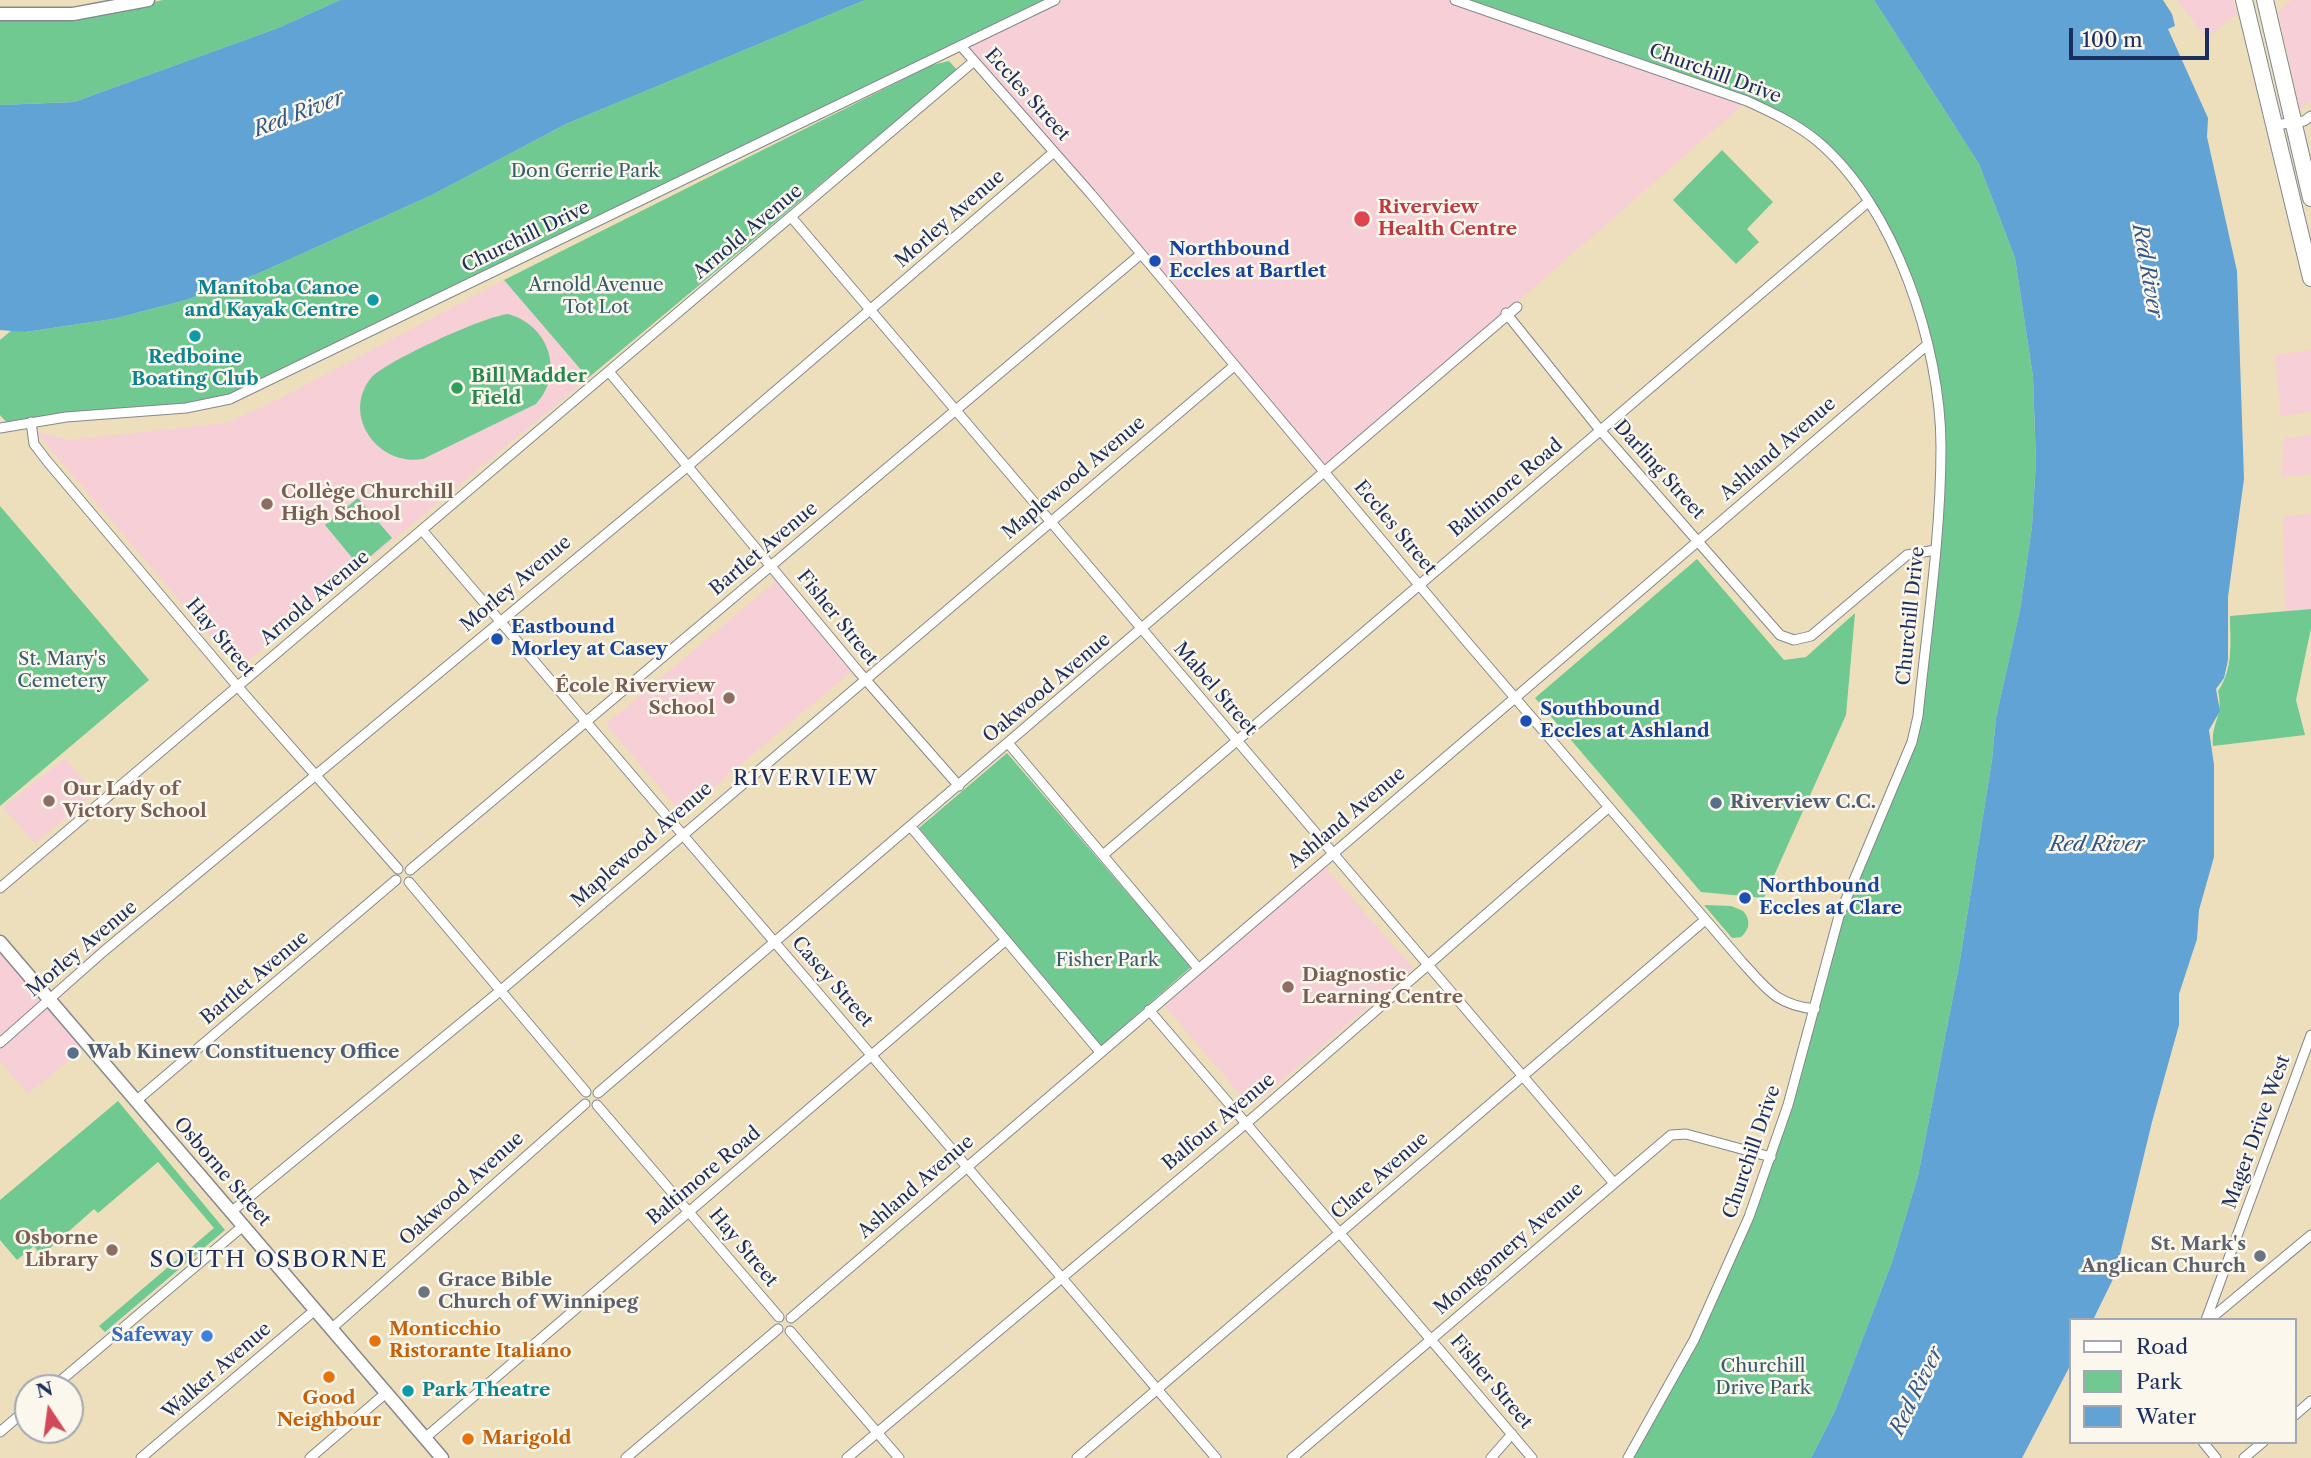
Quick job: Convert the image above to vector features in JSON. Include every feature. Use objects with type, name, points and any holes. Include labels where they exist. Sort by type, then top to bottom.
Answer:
[{"type":"highway","points":[[2267,1],[2311,198]]},
{"type":"highway","points":[[2245,4],[2310,272]]},
{"type":"main road","points":[[0,14],[46,16],[108,4],[148,0]]},
{"type":"main road","name":"Osborne Street","points":[[0,942],[442,1458]]},
{"type":"street","name":"Churchill Drive","points":[[0,428],[31,422],[186,408],[230,399],[1055,0]]},
{"type":"street","name":"Churchill Drive","points":[[1455,0],[1746,102],[1783,118],[1817,140],[1834,157],[1868,202],[1906,278],[1927,345],[1936,395],[1941,445],[1935,550],[1918,716],[1912,742],[1847,892],[1771,1157],[1732,1257],[1694,1340],[1651,1422],[1628,1458]]},
{"type":"street","points":[[2245,4],[2267,1]]},
{"type":"street","name":"Eccles Street","points":[[961,46],[1055,152],[1705,920],[1775,998],[1795,1007],[1815,1009]]},
{"type":"street","name":"Arnold Avenue","points":[[0,888],[610,373],[973,62]]},
{"type":"street","points":[[2275,125],[2311,116]]},
{"type":"street","name":"Morley Avenue","points":[[0,1043],[104,951],[688,466],[1055,152]]},
{"type":"street","name":"Baltimore Road","points":[[1103,855],[1868,202]]},
{"type":"street","name":"Mabel Street","points":[[792,218],[1048,522],[1613,1182]]},
{"type":"street","name":"Bartlet Avenue","points":[[410,870],[1141,254]]},
{"type":"street","name":"Oakwood Avenue","points":[[598,1093],[1141,630],[1506,313],[1517,307]]},
{"type":"street","name":"Darling Street","points":[[1506,313],[1600,430],[1780,635],[1794,640],[1811,636],[1907,555],[1935,550]]},
{"type":"street","name":"Ashland Avenue","points":[[791,1318],[1927,345]]},
{"type":"street","name":"Maplewood Avenue","points":[[231,1212],[500,991],[1234,366]]},
{"type":"street","name":"Fisher Street","points":[[610,373],[865,679],[959,786]]},
{"type":"street","name":"Hay Street","points":[[31,422],[36,448],[238,687],[398,869]]},
{"type":"street","name":"Casey Street","points":[[422,530],[1216,1458]]},
{"type":"street","points":[[1008,743],[1198,968]]},
{"type":"street","name":"Balfour Avenue","points":[[847,1458],[1059,1276],[1245,1124],[1609,807]]},
{"type":"street","points":[[911,827],[1100,1052]]},
{"type":"street","points":[[398,869],[410,870],[412,876],[409,882],[403,884],[396,880],[398,869]]},
{"type":"street","name":"Bartlet Avenue","points":[[136,1101],[396,880]]},
{"type":"street","points":[[409,882],[586,1092],[598,1093],[597,1105],[591,1107],[585,1104],[586,1092]]},
{"type":"street","name":"Clare Avenue","points":[[1077,1458],[1705,920]]},
{"type":"street","name":"Baltimore Road","points":[[425,1438],[1006,940]]},
{"type":"street","name":"Fisher Street","points":[[1149,1010],[1532,1458]]},
{"type":"street","name":"Mager Drive West","points":[[2209,1318],[2311,1035]]},
{"type":"street","name":"Oakwood Avenue","points":[[331,1329],[585,1104]]},
{"type":"street","name":"Hay Street","points":[[597,1105],[779,1317]]},
{"type":"street","name":"Montgomery Avenue","points":[[1292,1458],[1663,1140],[1680,1133],[1771,1157]]},
{"type":"street","points":[[69,1374],[243,1226]]},
{"type":"street","points":[[2210,1318],[2311,1235]]},
{"type":"street","name":"Walker Avenue","points":[[141,1458],[315,1310]]},
{"type":"street","points":[[778,1329],[776,1323],[779,1317],[791,1318],[790,1331]]},
{"type":"street","points":[[626,1458],[778,1329],[790,1331],[899,1458]]},
{"type":"street","points":[[310,1458],[386,1393]]},
{"type":"street","points":[[2297,1413],[2311,1401]]},
{"type":"street","points":[[0,1432],[14,1420]]},
{"type":"street","points":[[1491,1458],[1512,1434]]},
{"type":"street","points":[[2205,1444],[2216,1458]]},
{"type":"street","points":[[2244,1458],[2261,1444]]},
{"type":"shaded area","name":"Riverview Health Centre","points":[[1064,0],[1455,0],[1747,101],[1325,470],[961,46]]},
{"type":"shaded area","points":[[2177,0],[2233,0],[2237,14],[2206,38]]},
{"type":"shaded area","points":[[2292,0],[2311,0],[2311,101],[2300,109],[2278,11]]},
{"type":"shaded area","name":"Collège Churchill High School","points":[[504,280],[588,378],[238,669],[35,431],[69,440],[227,423],[281,398]]},
{"type":"shaded area","points":[[2311,350],[2311,411],[2281,417],[2275,355]]},
{"type":"shaded area","points":[[2311,435],[2311,474],[2281,477],[2284,438]]},
{"type":"shaded area","points":[[2311,514],[2311,609],[2285,611],[2283,517]]},
{"type":"shaded area","name":"École Riverview School","points":[[776,581],[852,671],[682,814],[606,724]]},
{"type":"shaded area","name":"Our Lady of Victory School","points":[[65,758],[95,794],[35,843],[3,807]]},
{"type":"shaded area","name":"Diagnostic Learning Centre","points":[[1325,867],[1413,968],[1251,1107],[1164,1005]]},
{"type":"shaded area","points":[[0,942],[88,1045],[28,1094],[0,1061]]},
{"type":"green space","points":[[163,0],[340,0],[278,28],[74,102],[0,105],[0,16],[110,12]]},
{"type":"green space","name":"Don Gerrie Park","points":[[865,0],[1055,0],[230,399],[9,425],[0,415],[0,340],[12,330],[25,332],[113,319],[186,300],[257,274],[432,195],[566,124]]},
{"type":"green space","name":"Churchill Drive Park","points":[[1455,0],[1874,0],[1979,164],[2015,258],[2033,377],[2036,462],[2032,526],[2020,610],[1996,718],[1992,760],[1959,966],[1918,1176],[1892,1262],[1835,1411],[1811,1458],[1628,1458],[1694,1340],[1771,1157],[1839,916],[1912,742],[1935,550],[1940,420],[1919,314],[1880,224],[1834,157],[1783,118]]},
{"type":"green space","name":"Arnold Avenue Tot Lot","points":[[949,61],[957,70],[588,378],[504,280],[932,65]]},
{"type":"green space","points":[[1722,150],[1773,202],[1747,229],[1759,242],[1736,264],[1673,200]]},
{"type":"green space","name":"Bill Madder Field","points":[[508,314],[534,328],[543,339],[548,352],[550,378],[545,392],[536,404],[423,459],[392,455],[379,447],[362,422],[360,407],[363,392],[371,378],[380,370],[436,340],[479,322]]},
{"type":"green space","points":[[358,498],[392,538],[359,566],[325,525]]},
{"type":"green space","name":"St. Mary's Cemetery","points":[[0,506],[149,680],[0,806]]},
{"type":"green space","name":"Riverview C.C.","points":[[1697,559],[1784,660],[1806,657],[1855,613],[1846,715],[1764,898],[1701,892],[1535,698]]},
{"type":"green space","points":[[2311,609],[2311,628],[2296,700],[2305,735],[2213,746],[2219,713],[2218,691],[2229,664],[2230,616]]},
{"type":"green space","name":"Fisher Park","points":[[1007,753],[1191,967],[1101,1046],[919,828]]},
{"type":"green space","points":[[1704,905],[1731,906],[1743,911],[1748,921],[1746,931],[1741,937],[1732,938]]},
{"type":"green space","points":[[118,1101],[225,1230],[105,1332],[99,1326],[214,1228],[158,1162],[98,1213],[94,1209],[41,1256],[34,1246],[17,1260],[0,1240],[0,1200]]},
{"type":"water","name":"Red River","points":[[340,0],[865,0],[566,124],[432,195],[257,274],[186,300],[113,319],[25,332],[0,330],[0,105],[74,102],[278,28]]},
{"type":"water","name":"Red River","points":[[1874,0],[2163,0],[2172,14],[2175,26],[2168,29],[2208,118],[2207,137],[2237,271],[2244,479],[2228,597],[2228,660],[2224,678],[2216,689],[2220,711],[2209,730],[2214,765],[2214,857],[2199,910],[2197,939],[2179,994],[2179,1025],[2152,1122],[2115,1275],[2094,1318],[2070,1318],[2070,1366],[2022,1458],[1811,1458],[1835,1411],[1892,1262],[1918,1176],[1959,966],[1992,760],[1996,718],[2020,610],[2032,526],[2036,462],[2033,377],[2015,258],[1979,164]]},
{"type":"place","name":"Riverview Health Centre","points":[[1362,219]]},
{"type":"place","name":"Northbound Eccles at Bartlet","points":[[1155,261]]},
{"type":"place","name":"Manitoba Canoe and Kayak Centre","points":[[373,300]]},
{"type":"place","name":"Redboine Boating Club","points":[[195,336]]},
{"type":"place","name":"Bill Madder Field","points":[[457,388]]},
{"type":"place","name":"Collège Churchill High School","points":[[267,504]]},
{"type":"place","name":"Eastbound Morley at Casey","points":[[497,639]]},
{"type":"place","name":"École Riverview School","points":[[729,698]]},
{"type":"place","name":"Southbound Eccles at Ashland","points":[[1526,721]]},
{"type":"place","name":"Our Lady of Victory School","points":[[49,801]]},
{"type":"place","name":"Riverview C.C.","points":[[1716,803]]},
{"type":"place","name":"Northbound Eccles at Clare","points":[[1745,898]]},
{"type":"place","name":"Diagnostic Learning Centre","points":[[1288,987]]},
{"type":"place","name":"Wab Kinew Constituency Office","points":[[73,1053]]},
{"type":"place","name":"Osborne Library","points":[[112,1250]]},
{"type":"place","name":"St. Mark's Anglican Church","points":[[2260,1256]]},
{"type":"place","name":"Grace Bible Church of Winnipeg","points":[[424,1292]]},
{"type":"place","name":"Safeway","points":[[207,1336]]},
{"type":"place","name":"Monticchio Ristorante Italiano","points":[[375,1341]]},
{"type":"place","name":"Good Neighbour","points":[[329,1377]]},
{"type":"place","name":"Park Theatre","points":[[408,1391]]},
{"type":"place","name":"Marigold","points":[[468,1439]]},
{"type":"district","name":"RIVERVIEW","points":[[806,779]]},
{"type":"district","name":"SOUTH OSBORNE","points":[[269,1260]]}]
